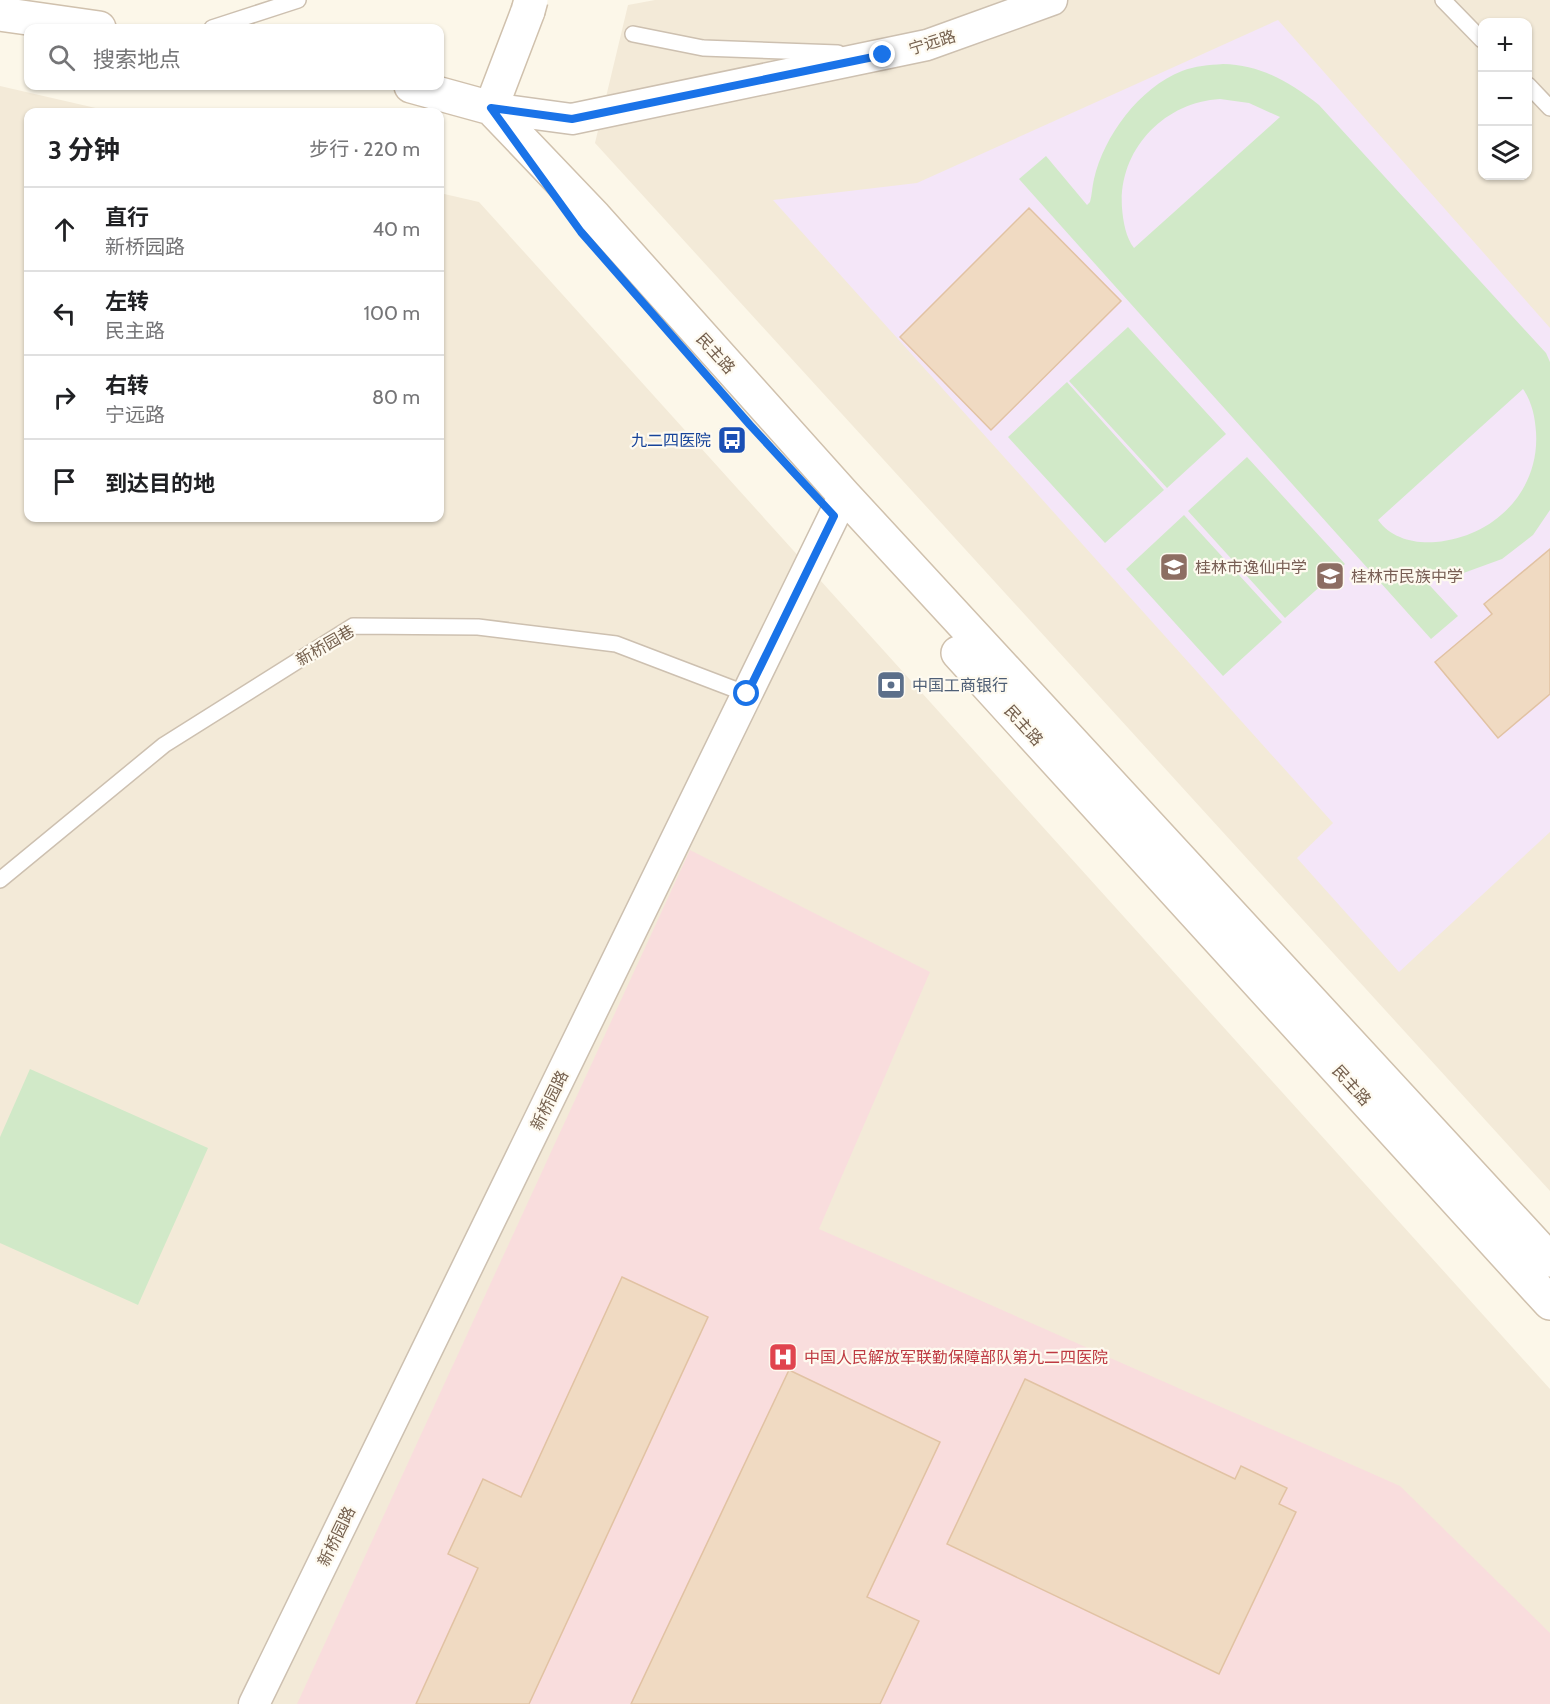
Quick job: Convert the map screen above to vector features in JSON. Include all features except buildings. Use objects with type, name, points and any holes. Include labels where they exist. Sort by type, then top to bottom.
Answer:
[{"type":"street","name":"宁远路","points":[[491,108],[572,119],[927,45],[1052,0]]},
{"type":"street","points":[[426,90],[491,108],[530,5]]},
{"type":"street","points":[[0,14],[71,24]]},
{"type":"street","name":"民主路","points":[[491,108],[581,232],[750,425],[839,506],[1549,1257]]},
{"type":"street","name":"民主路","points":[[839,506],[1550,1302]]},
{"type":"street","name":"新桥园路","points":[[254,1704],[839,506]]},
{"type":"lane","points":[[224,24],[298,0]]},
{"type":"lane","points":[[1443,0],[1478,36]]},
{"type":"lane","points":[[633,34],[703,48],[883,55]]},
{"type":"lane","points":[[1532,91],[1550,108]]},
{"type":"lane","name":"新桥园巷","points":[[0,880],[164,745],[353,626],[478,627],[615,644],[747,694]]},
{"type":"shaded area","points":[[655,0],[1550,0],[1550,1191],[595,143],[628,5]]},
{"type":"shaded area","name":"桂林市民族中学","points":[[1278,20],[1550,328],[1550,832],[1399,972],[1297,858],[1333,823],[773,200],[917,183]]},
{"type":"shaded area","points":[[0,86],[96,108],[24,108],[24,522],[444,522],[444,194],[479,202],[1550,1389],[1550,1704],[0,1704]]},
{"type":"shaded area","name":"中国人民解放军联勤保障部队第九二四医院","points":[[690,850],[930,972],[819,1229],[1400,1486],[1550,1633],[1550,1704],[297,1704]]},
{"type":"green space","points":[[1223,64],[1250,68],[1274,76],[1319,105],[1546,353],[1550,362],[1550,510],[1533,535],[1502,559],[1458,575],[1421,576],[1458,616],[1431,639],[1019,179],[1046,156],[1087,205],[1090,202],[1094,179],[1106,146],[1115,130],[1138,101],[1166,79],[1182,71]],"holes":[[[1220,99],[1249,103],[1280,117],[1134,248],[1125,229],[1122,208],[1123,187],[1136,149],[1148,133],[1180,109],[1200,102]],[[1523,389],[1534,415],[1535,454],[1530,474],[1521,492],[1509,508],[1494,521],[1476,531],[1436,542],[1411,541],[1383,526],[1378,520]]]},
{"type":"green space","points":[[1128,327],[1226,434],[1167,488],[1069,381]]},
{"type":"green space","points":[[1067,382],[1164,490],[1105,543],[1008,437]]},
{"type":"green space","points":[[1247,457],[1345,564],[1285,618],[1188,511]]},
{"type":"green space","points":[[1184,515],[1282,622],[1223,676],[1126,569]]},
{"type":"green space","points":[[30,1069],[208,1148],[138,1305],[0,1243],[0,1137]]},
{"type":"place","name":"九二四医院","points":[[732,440]]},
{"type":"place","name":"桂林市逸仙中学","points":[[1174,567]]},
{"type":"place","name":"桂林市民族中学","points":[[1330,576]]},
{"type":"place","name":"中国工商银行","points":[[891,685]]},
{"type":"place","name":"中国人民解放军联勤保障部队第九二四医院","points":[[783,1357]]},
{"type":"route","points":[[747,694],[834,516],[750,425],[581,232],[491,108],[572,119],[883,55]]}]
